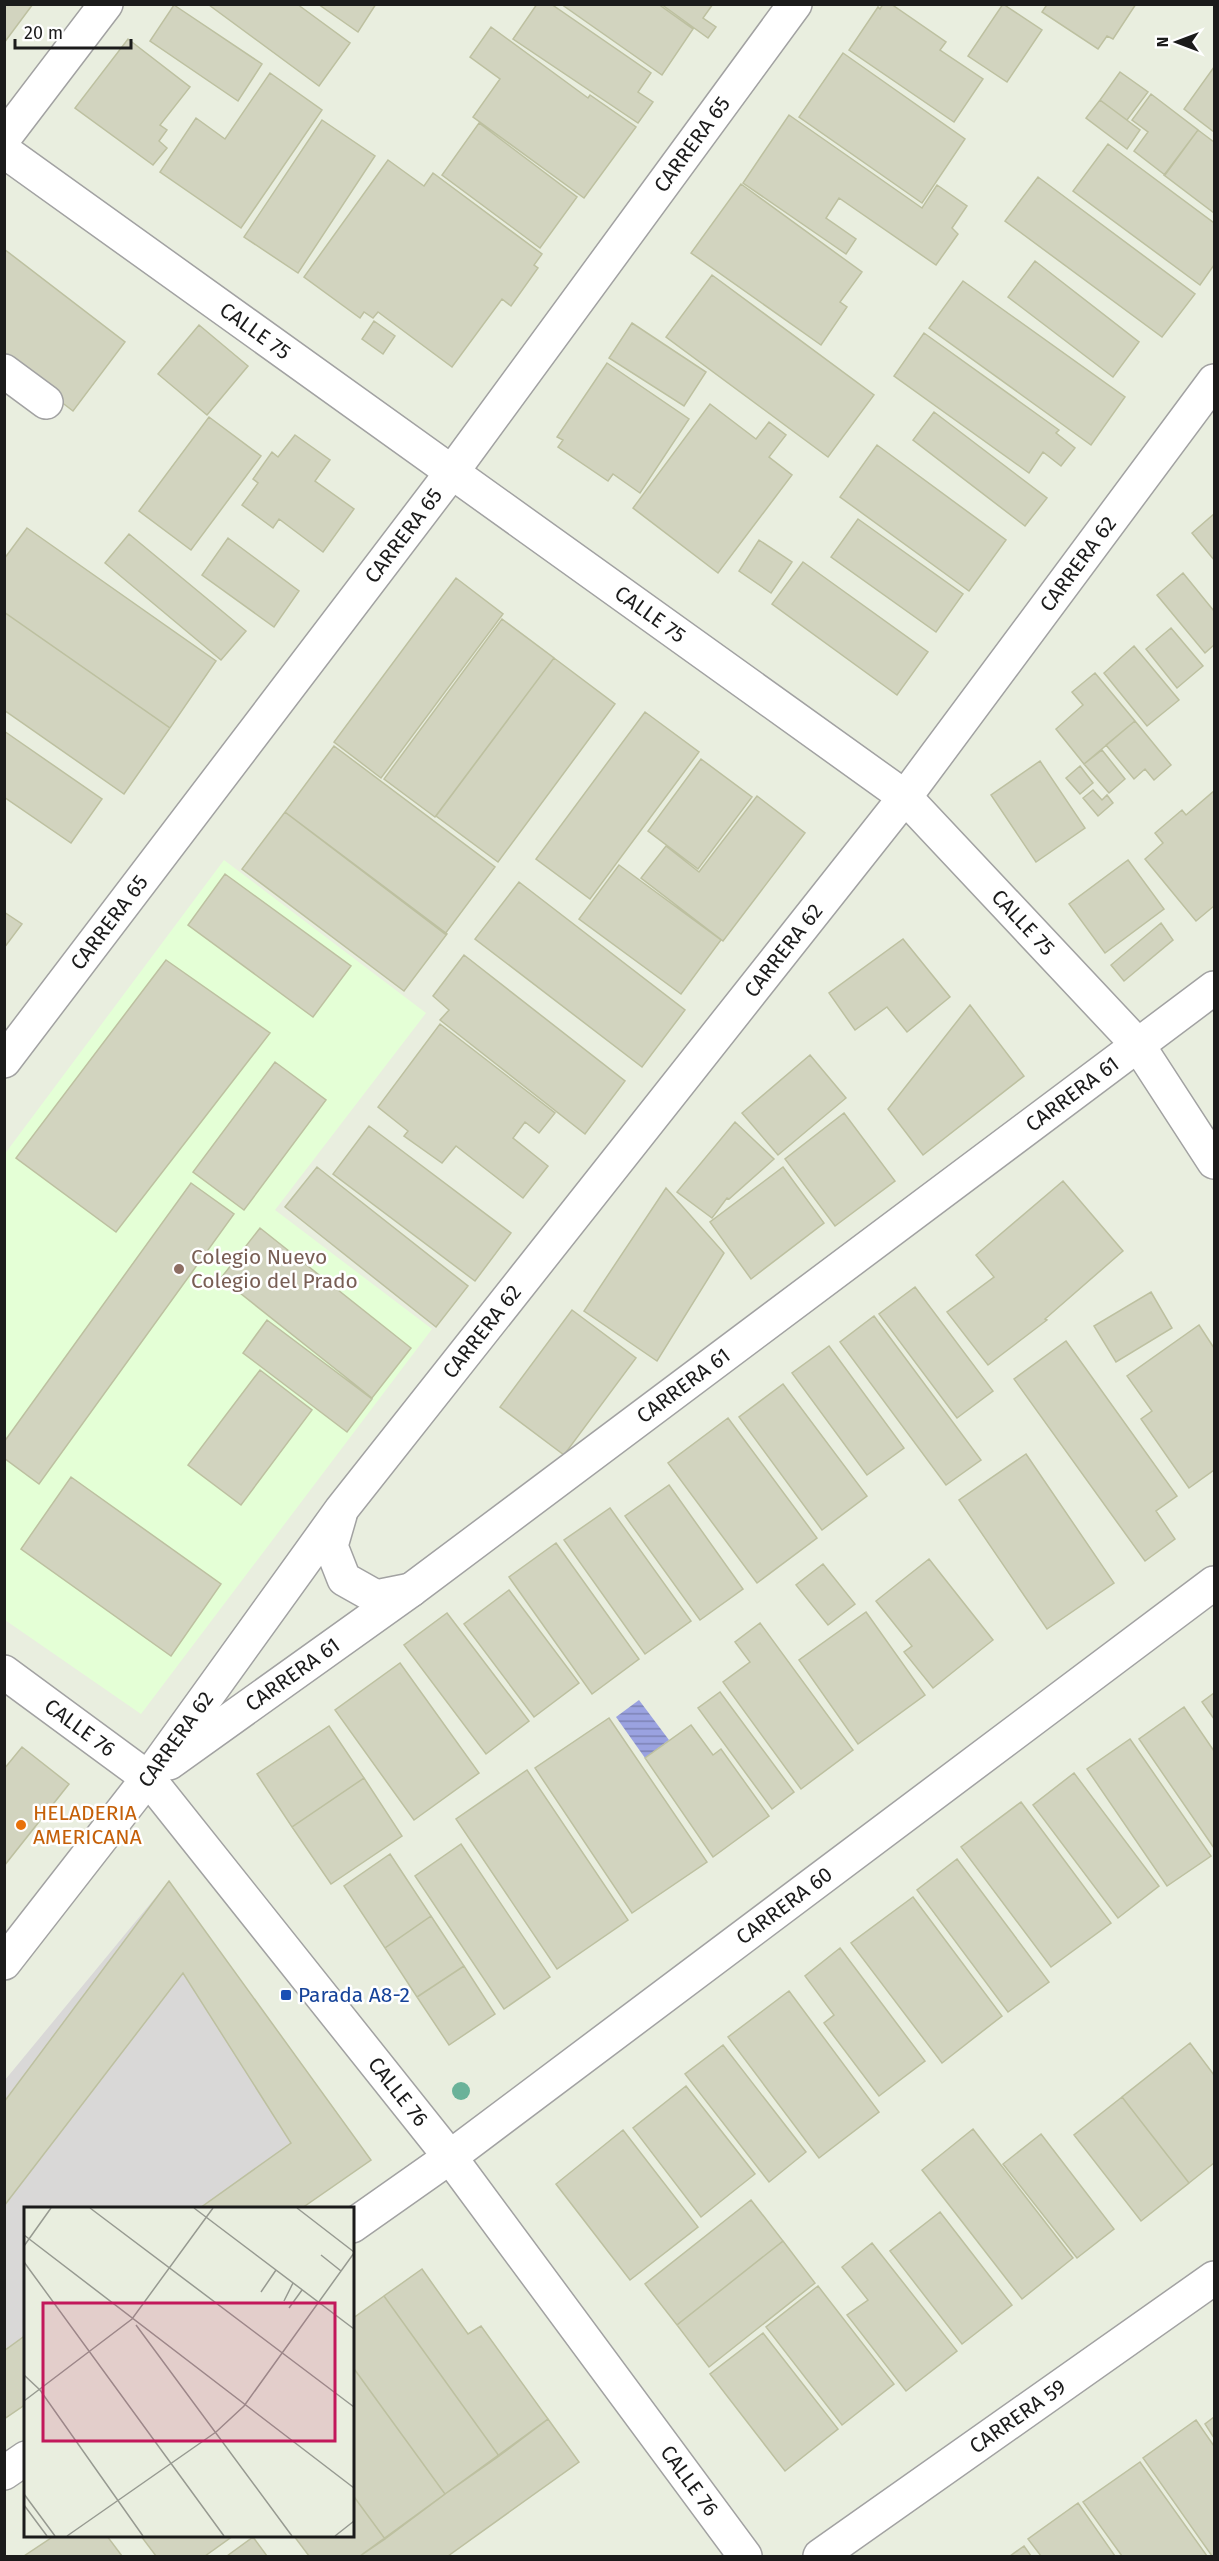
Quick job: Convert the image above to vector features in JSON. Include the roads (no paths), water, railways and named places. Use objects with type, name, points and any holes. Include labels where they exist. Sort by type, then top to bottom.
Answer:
[{"type":"street","points":[[4,138],[106,4]]},
{"type":"street","name":"CARRERA 65","points":[[4,1061],[452,472],[795,4]]},
{"type":"street","name":"CALLE 75","points":[[4,151],[905,796],[1137,1045],[1215,1162]]},
{"type":"street","points":[[4,371],[46,402]]},
{"type":"street","name":"CARRERA 62","points":[[4,1963],[148,1778],[341,1510],[905,796],[1215,381]]},
{"type":"street","name":"CARRERA 61","points":[[148,1778],[411,1590],[1215,988]]},
{"type":"street","name":"CARRERA 62","points":[[341,1510],[331,1546],[344,1579],[376,1597],[411,1590]]},
{"type":"street","name":"CARRERA 60","points":[[354,2225],[450,2157],[1215,1583]]},
{"type":"street","name":"CALLE 76","points":[[4,1672],[148,1778],[450,2157],[745,2556]]},
{"type":"street","name":"CARRERA 59","points":[[820,2556],[1215,2278]]},
{"type":"street","points":[[4,2473],[24,2459]]},
{"type":"water","points":[[639,1700],[669,1740],[645,1758],[616,1717]]},
{"type":"place","name":"Colegio Nuevo Colegio del Prado","points":[[179,1269]]},
{"type":"place","name":"HELADERIA AMERICANA","points":[[21,1825]]},
{"type":"place","name":"Parada A8-2","points":[[286,1995]]}]
